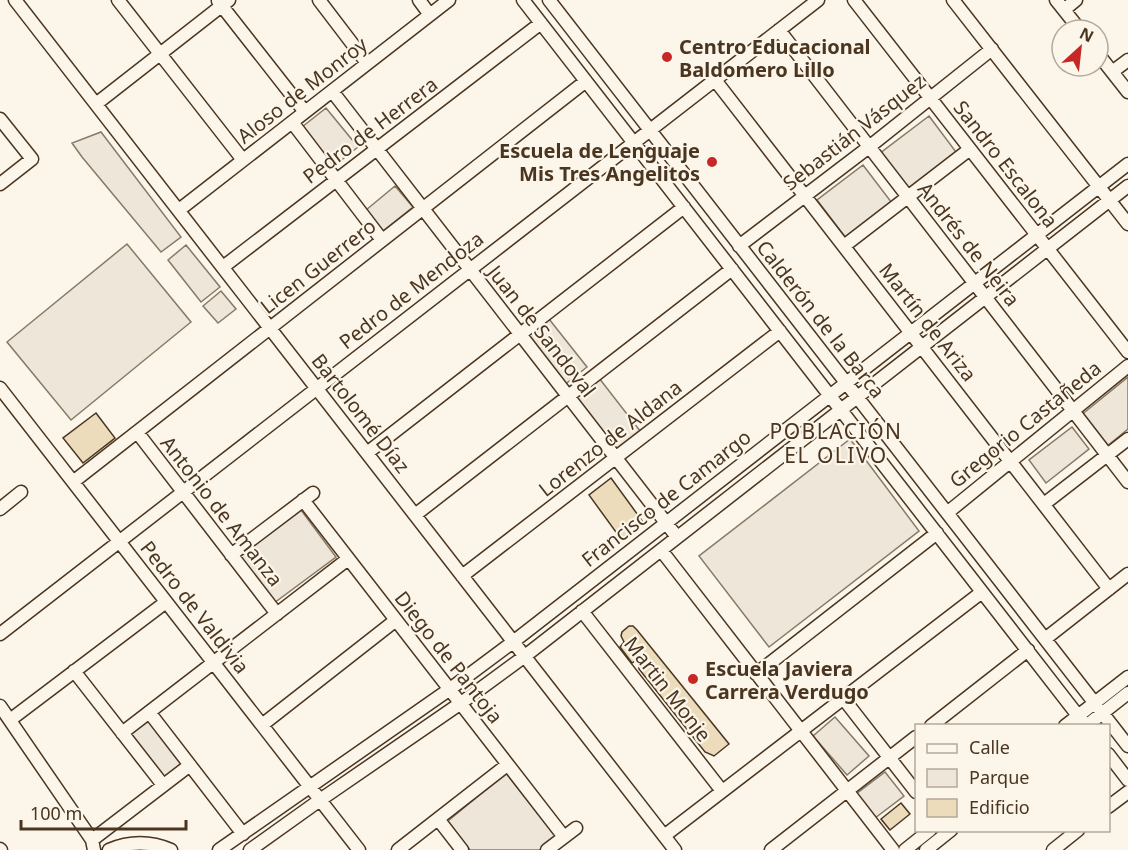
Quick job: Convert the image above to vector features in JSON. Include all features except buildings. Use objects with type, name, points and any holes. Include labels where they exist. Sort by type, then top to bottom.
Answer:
[{"type":"street","name":"Bartolomé Díaz","points":[[15,0],[525,656],[669,845]]},
{"type":"street","points":[[118,0],[243,160]]},
{"type":"street","points":[[319,0],[367,63]]},
{"type":"street","points":[[419,0],[430,15]]},
{"type":"street","name":"Aloso de Monroy","points":[[179,210],[449,0]]},
{"type":"street","name":"Calderón de la Barca","points":[[523,0],[1084,722]]},
{"type":"street","name":"Calderón de la Barca","points":[[549,0],[1128,746]]},
{"type":"street","name":"Pedro de Mendoza","points":[[0,634],[818,0]]},
{"type":"street","name":"Sandro Escalona","points":[[854,0],[1128,352]]},
{"type":"street","points":[[1070,18],[1060,5],[1077,0]]},
{"type":"street","points":[[955,1],[1128,224]]},
{"type":"street","points":[[96,104],[223,2],[305,112]]},
{"type":"street","name":"Pedro de Herrera","points":[[223,267],[541,23]]},
{"type":"street","name":"Andrés de Neira","points":[[779,30],[1128,482]]},
{"type":"street","name":"Sebastián Vásquez","points":[[740,246],[992,49]]},
{"type":"street","points":[[1112,72],[1128,60]]},
{"type":"street","points":[[1110,69],[1128,92]]},
{"type":"street","name":"Martín de Ariza","points":[[715,80],[1109,589]]},
{"type":"street","name":"Licen Guerrero","points":[[73,482],[586,81]]},
{"type":"street","name":"Juan de Sandoval","points":[[332,91],[677,537]]},
{"type":"street","points":[[0,119],[32,159],[0,184]]},
{"type":"street","points":[[292,122],[382,240]]},
{"type":"street","points":[[844,246],[970,149]]},
{"type":"street","name":"Francisco de Camargo","points":[[219,850],[450,689],[513,642],[1128,164]]},
{"type":"street","name":"Francisco de Camargo","points":[[253,849],[525,656],[1128,186]]},
{"type":"street","points":[[367,453],[684,207]]},
{"type":"street","points":[[415,515],[732,269]]},
{"type":"street","name":"Lorenzo de Aldana","points":[[462,576],[780,331]]},
{"type":"street","name":"Gregorio Castañeda","points":[[947,513],[1128,366]]},
{"type":"street","name":"Pedro de Valdivia","points":[[0,388],[359,850]]},
{"type":"street","name":"Antonio de Amanza","points":[[137,432],[277,614]]},
{"type":"street","points":[[1044,504],[1128,439]]},
{"type":"street","points":[[0,509],[21,492]]},
{"type":"street","name":"Diego de Pantoja","points":[[231,555],[308,496],[348,559],[564,837]]},
{"type":"street","points":[[756,675],[937,533]]},
{"type":"street","points":[[661,550],[893,850]]},
{"type":"street","points":[[122,733],[348,559]]},
{"type":"street","points":[[1045,639],[1128,574]]},
{"type":"street","points":[[669,845],[722,791],[982,591]]},
{"type":"street","points":[[10,720],[166,602]]},
{"type":"street","name":"Martin Monje","points":[[582,611],[722,791]]},
{"type":"street","points":[[262,725],[396,620]]},
{"type":"street","points":[[934,724],[1028,650]]},
{"type":"street","points":[[74,671],[163,785]]},
{"type":"street","points":[[1084,722],[1128,677]]},
{"type":"street","points":[[1099,708],[1128,693]]},
{"type":"street","points":[[843,698],[915,791]]},
{"type":"street","points":[[0,706],[93,845]]},
{"type":"street","points":[[149,712],[243,834]]},
{"type":"street","points":[[771,850],[915,738]]},
{"type":"street","points":[[1110,757],[1128,780]]},
{"type":"street","points":[[93,845],[190,765]]},
{"type":"street","points":[[398,850],[507,765]]},
{"type":"street","points":[[1110,806],[1128,792]]},
{"type":"street","points":[[438,819],[462,850]]},
{"type":"street","points":[[547,850],[576,828]]},
{"type":"street","points":[[905,850],[929,832]]},
{"type":"street","points":[[926,850],[950,832]]},
{"type":"street","points":[[1053,850],[1077,832]]},
{"type":"street","points":[[93,845],[110,850],[140,843],[171,850]]},
{"type":"green space","points":[[326,108],[358,147],[334,166],[302,127]]},
{"type":"green space","points":[[929,116],[956,152],[907,190],[879,154]]},
{"type":"green space","points":[[101,132],[181,237],[161,252],[72,143]]},
{"type":"green space","points":[[863,165],[892,203],[846,238],[817,200]]},
{"type":"green space","points":[[395,186],[413,207],[383,231],[366,210]]},
{"type":"green space","points":[[127,244],[191,322],[71,420],[7,342]]},
{"type":"green space","points":[[186,245],[220,287],[201,302],[168,260]]},
{"type":"green space","points":[[221,291],[236,309],[218,323],[203,306]]},
{"type":"green space","points":[[549,319],[587,367],[563,386],[524,338]]},
{"type":"green space","points":[[1128,377],[1128,429],[1106,447],[1080,416]]},
{"type":"green space","points":[[599,378],[641,432],[616,450],[575,397]]},
{"type":"green space","points":[[1072,427],[1089,449],[1046,483],[1029,460]]},
{"type":"green space","points":[[850,439],[919,531],[769,647],[699,556]]},
{"type":"green space","points":[[301,510],[336,557],[274,603],[239,557]]},
{"type":"green space","points":[[835,717],[869,756],[847,775],[813,736]]},
{"type":"green space","points":[[149,720],[185,766],[165,780],[131,734]]},
{"type":"green space","points":[[885,772],[904,796],[875,818],[856,794]]},
{"type":"green space","points":[[506,773],[556,837],[540,850],[470,850],[448,821]]},
{"type":"place","name":"Centro Educacional Baldomero Lillo","points":[[667,57]]},
{"type":"place","name":"Escuela de Lenguaje Mis Tres Angelitos","points":[[712,162]]},
{"type":"place","name":"Escuela Javiera Carrera Verdugo","points":[[693,679]]},
{"type":"district","name":"POBLACIÓN EL OLIVO","points":[[836,443]]}]
